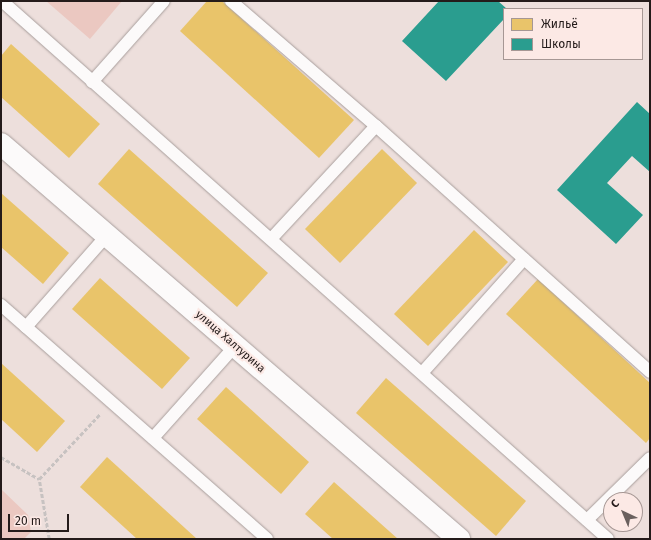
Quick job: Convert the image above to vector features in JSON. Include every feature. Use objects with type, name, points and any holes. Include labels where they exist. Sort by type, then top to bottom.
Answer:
[{"type":"street","name":"улица Халтурина","points":[[1,144],[459,539]]},
{"type":"lane","points":[[92,82],[164,1]]},
{"type":"lane","points":[[231,1],[376,126],[650,372]]},
{"type":"lane","points":[[3,5],[271,239],[608,539]]},
{"type":"lane","points":[[271,239],[376,126]]},
{"type":"lane","points":[[26,327],[106,235]]},
{"type":"lane","points":[[422,373],[524,259]]},
{"type":"lane","points":[[1,305],[267,539]]},
{"type":"lane","points":[[153,438],[235,346]]},
{"type":"lane","points":[[587,520],[650,458]]},
{"type":"path","points":[[39,480],[112,402]]},
{"type":"path","points":[[1,457],[39,480],[49,539]]},
{"type":"shaded area","points":[[46,1],[122,1],[90,39]]},
{"type":"shaded area","points":[[1,489],[28,515],[31,532],[24,539],[1,539]]},
{"type":"building: Жильё","points":[[207,1],[222,1],[354,120],[319,158],[180,31]]},
{"type":"building: Жильё","points":[[11,44],[100,124],[69,158],[1,97],[1,56]]},
{"type":"building: Жильё","points":[[129,149],[268,273],[237,307],[98,184]]},
{"type":"building: Жильё","points":[[382,149],[417,183],[340,263],[305,229]]},
{"type":"building: Жильё","points":[[1,193],[69,253],[43,284],[1,247]]},
{"type":"building: Жильё","points":[[474,230],[508,262],[428,346],[394,314]]},
{"type":"building: Жильё","points":[[100,278],[190,358],[162,389],[72,309]]},
{"type":"building: Жильё","points":[[538,279],[650,383],[650,438],[646,443],[506,314]]},
{"type":"building: Жильё","points":[[1,363],[65,421],[37,452],[1,419]]},
{"type":"building: Жильё","points":[[386,378],[526,501],[496,536],[356,413]]},
{"type":"building: Жильё","points":[[226,387],[309,462],[281,494],[197,419]]},
{"type":"building: Жильё","points":[[107,457],[197,539],[137,539],[80,487]]},
{"type":"building: Жильё","points":[[334,482],[398,539],[333,539],[305,514]]},
{"type":"building: Школы","points":[[439,1],[498,1],[506,8],[503,8],[503,20],[446,81],[402,41]]},
{"type":"building: Школы","points":[[637,102],[650,114],[650,172],[632,156],[607,183],[643,215],[616,244],[557,190]]}]
